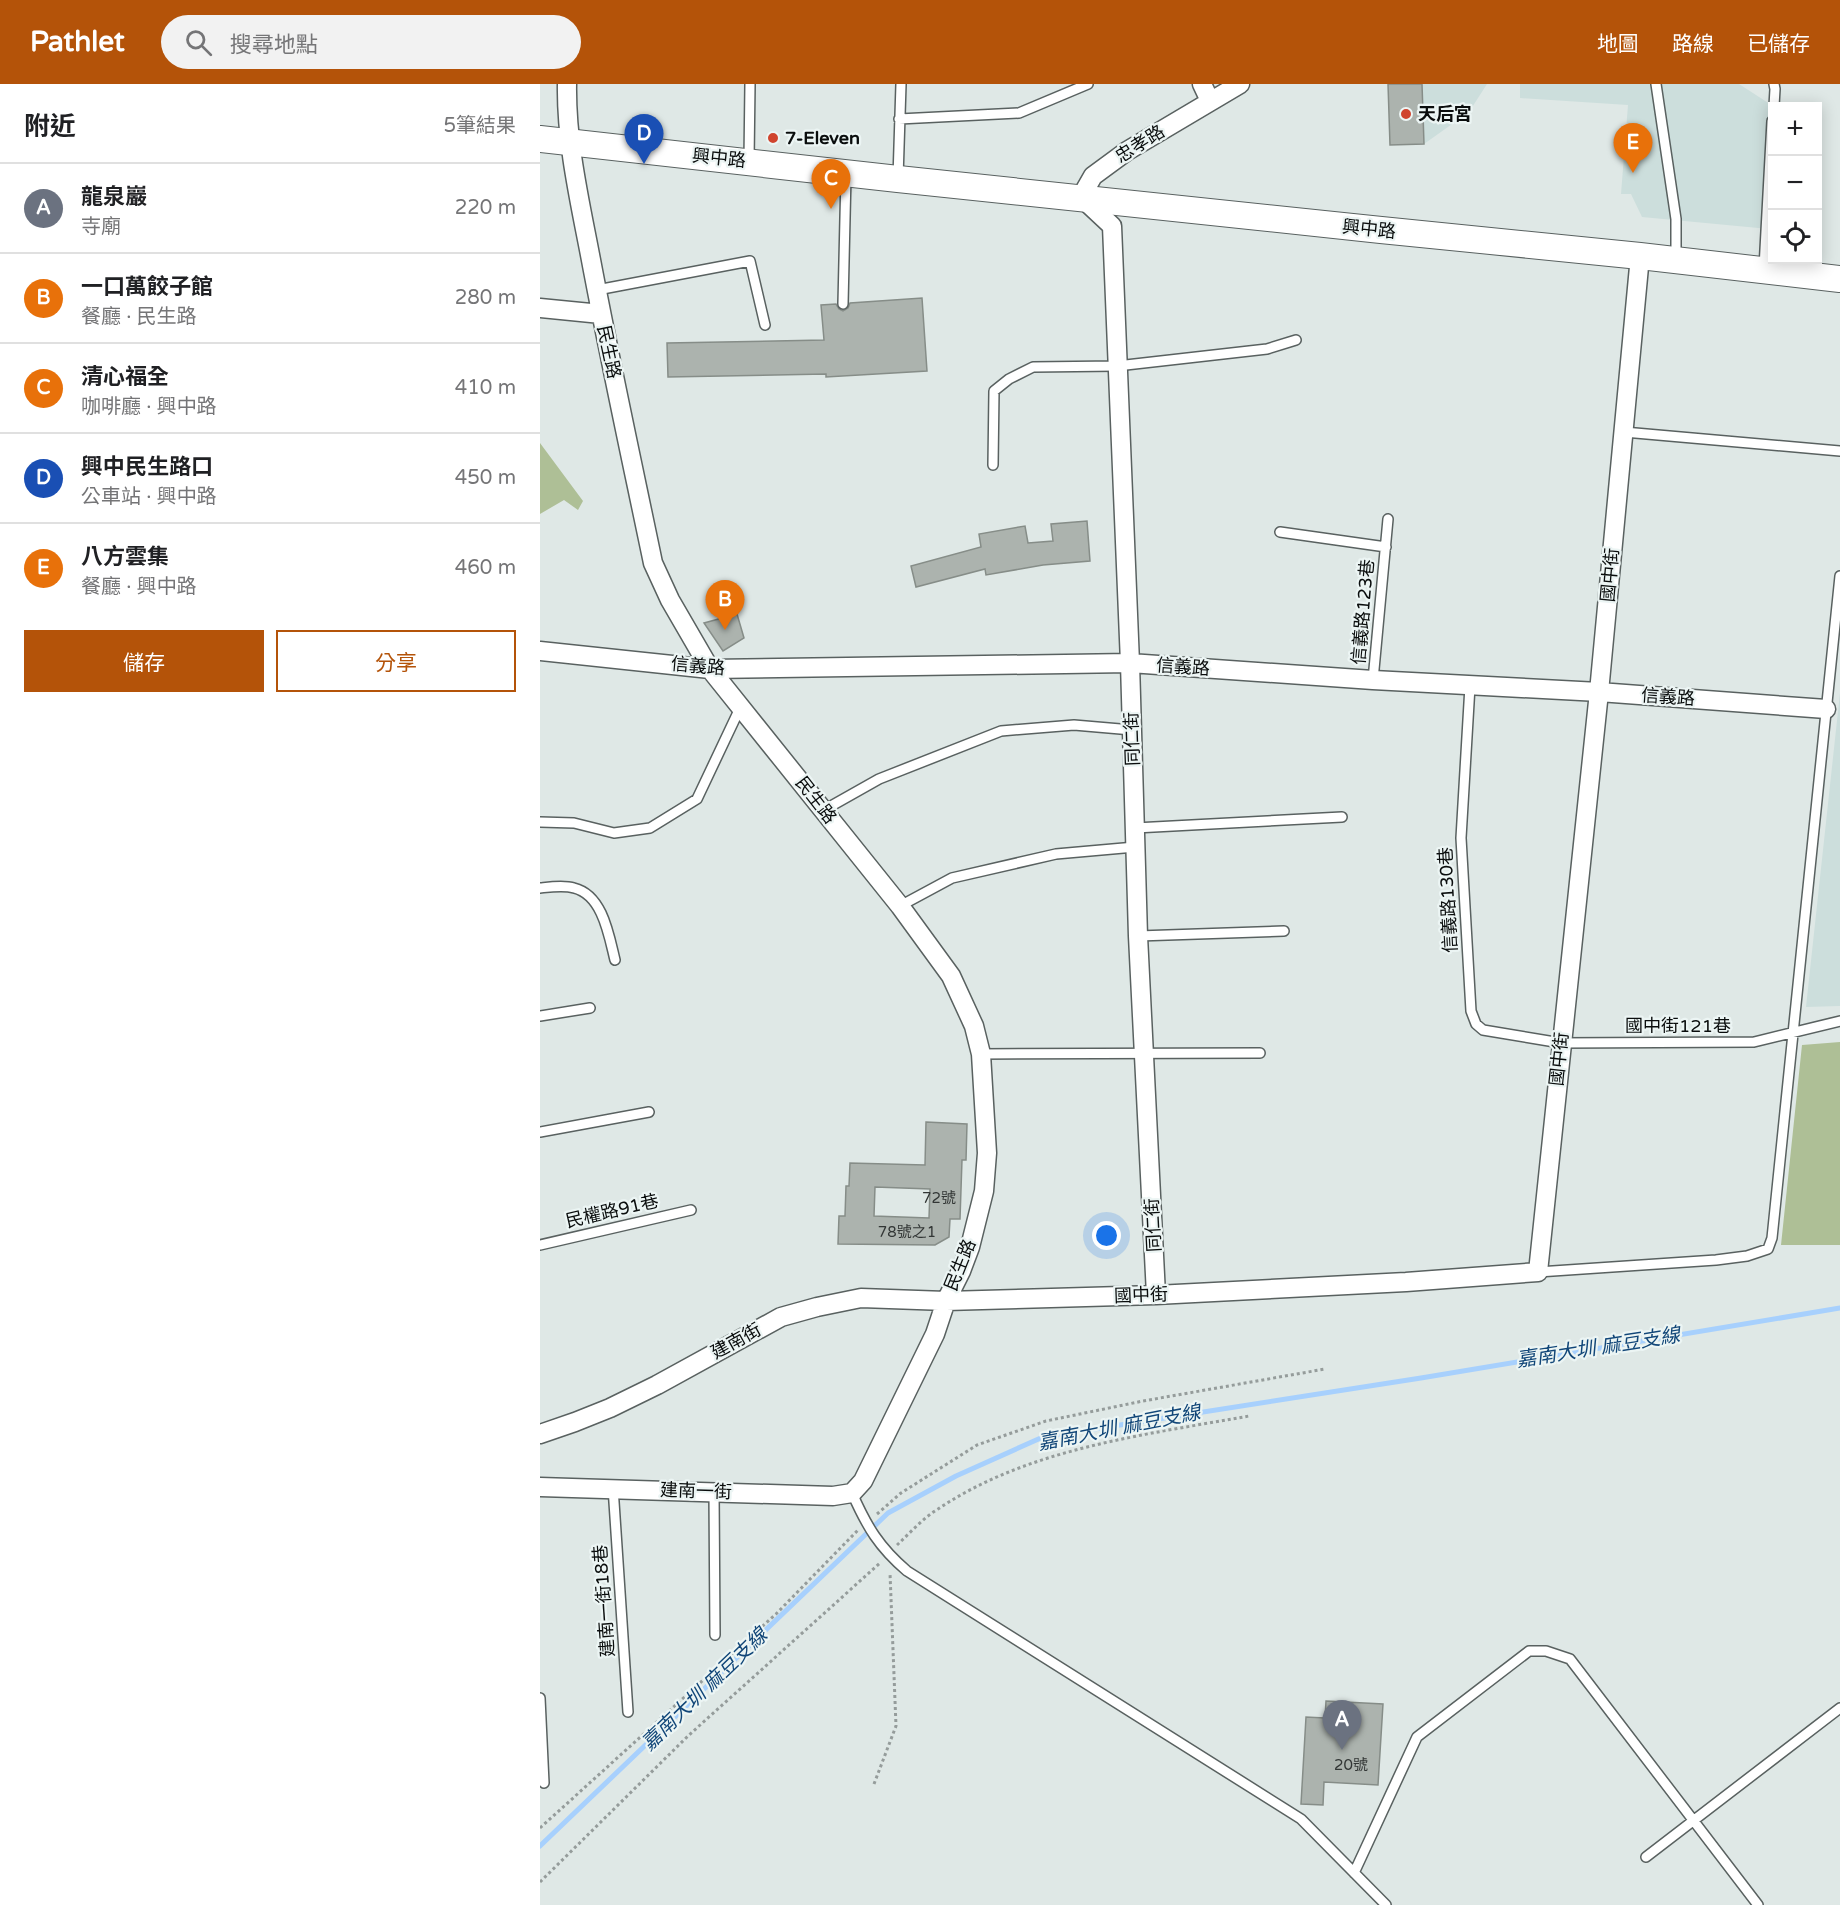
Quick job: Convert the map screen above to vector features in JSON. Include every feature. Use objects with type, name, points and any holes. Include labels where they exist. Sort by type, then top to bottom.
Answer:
[{"type":"main road","name":"興中路","points":[[540,138],[898,179],[1641,256],[1840,279]]},
{"type":"street","name":"民生路","points":[[567,84],[571,142],[601,314],[653,563],[670,600],[710,669],[900,906],[951,976],[974,1026],[981,1054],[987,1153],[984,1191],[970,1247],[946,1301],[935,1335],[863,1481],[852,1494]]},
{"type":"street","points":[[1202,84],[1210,101]]},
{"type":"street","name":"忠孝路","points":[[1081,197],[1093,176],[1127,151],[1240,84]]},
{"type":"street","name":"同仁街","points":[[1081,197],[1112,226],[1130,663],[1138,936],[1156,1295]]},
{"type":"street","name":"國中街","points":[[946,1301],[1156,1295],[1406,1282],[1538,1272],[1599,692],[1641,256]]},
{"type":"street","points":[[540,308],[601,314]]},
{"type":"street","name":"信義路","points":[[540,651],[710,669],[1130,663],[1470,686],[1599,692],[1826,709]]},
{"type":"street","name":"建南街","points":[[540,1434],[610,1408],[781,1317],[817,1306],[861,1298],[946,1301]]},
{"type":"street","name":"建南一街","points":[[540,1486],[833,1496],[852,1494]]},
{"type":"lane","points":[[748,161],[750,84]]},
{"type":"lane","points":[[898,179],[901,84]]},
{"type":"lane","points":[[899,119],[1019,113],[1088,84]]},
{"type":"lane","points":[[1656,84],[1676,219],[1676,260]]},
{"type":"lane","points":[[1774,84],[1774,102]]},
{"type":"lane","points":[[1764,271],[1771,156]]},
{"type":"lane","points":[[843,304],[846,173]]},
{"type":"lane","points":[[597,290],[750,261],[765,325]]},
{"type":"lane","points":[[993,465],[994,390],[1008,379],[1033,367],[1117,366],[1267,349],[1296,340]]},
{"type":"lane","points":[[1624,432],[1840,452]]},
{"type":"lane","name":"信義路123巷","points":[[1373,680],[1388,519]]},
{"type":"lane","name":"信義路123巷","points":[[1280,532],[1386,547]]},
{"type":"lane","points":[[1538,1272],[1748,1256],[1768,1249],[1773,1238],[1840,576]]},
{"type":"lane","name":"信義路130巷","points":[[1470,686],[1461,838],[1471,1011],[1476,1024],[1483,1030],[1561,1043]]},
{"type":"lane","points":[[540,822],[574,824],[614,833],[650,828],[698,799],[719,749],[741,706]]},
{"type":"lane","points":[[824,810],[879,779],[1001,731],[1074,725],[1132,730]]},
{"type":"lane","points":[[1135,828],[1342,818]]},
{"type":"lane","points":[[900,906],[952,878],[1056,854],[1135,847]]},
{"type":"lane","points":[[540,888],[574,888],[590,897],[605,921],[615,960]]},
{"type":"lane","points":[[1138,936],[1284,931]]},
{"type":"lane","points":[[540,1016],[590,1008]]},
{"type":"lane","name":"國中街121巷","points":[[1561,1043],[1754,1042],[1793,1031],[1840,1022]]},
{"type":"lane","points":[[981,1054],[1260,1053]]},
{"type":"lane","points":[[540,1132],[650,1112]]},
{"type":"lane","name":"民權路91巷","points":[[540,1245],[691,1210]]},
{"type":"lane","name":"建南一街18巷","points":[[613,1487],[628,1712]]},
{"type":"lane","points":[[714,1492],[715,1635]]},
{"type":"lane","points":[[852,1494],[865,1523],[887,1554],[907,1570],[1301,1819],[1386,1905]]},
{"type":"lane","points":[[1354,1873],[1417,1737],[1529,1651],[1546,1651],[1569,1659],[1758,1905]]},
{"type":"lane","points":[[540,1698],[544,1783]]},
{"type":"lane","points":[[1646,1857],[1840,1708]]},
{"type":"path","points":[[540,1828],[776,1614],[865,1523],[901,1494],[977,1445],[1046,1420],[1324,1369]]},
{"type":"path","points":[[540,1882],[689,1735],[875,1569],[887,1554],[937,1509],[1008,1471],[1112,1441],[1249,1416]]},
{"type":"path","points":[[873,1784],[896,1726],[891,1582],[887,1554]]},
{"type":"shaded area","points":[[1422,84],[1487,84],[1469,112],[1424,144]]},
{"type":"shaded area","points":[[1520,84],[1739,84],[1768,103],[1768,229],[1642,217],[1631,194],[1621,194],[1628,105],[1520,98]]},
{"type":"shaded area","points":[[1840,693],[1840,1006],[1806,1007]]},
{"type":"green space","points":[[540,443],[583,501],[578,510],[564,500],[540,514]]},
{"type":"green space","points":[[1840,1042],[1840,1245],[1781,1245],[1802,1045]]},
{"type":"building","name":"天后宮","points":[[1388,84],[1422,84],[1424,144],[1390,145]]},
{"type":"building","points":[[922,298],[927,371],[826,377],[826,374],[668,377],[667,343],[824,340],[821,305],[836,304],[843,311],[850,303]]},
{"type":"building","points":[[1087,521],[1090,561],[1043,565],[986,575],[985,569],[916,587],[911,566],[981,547],[979,534],[1025,526],[1028,543],[1053,541],[1051,524]]},
{"type":"building","points":[[737,614],[744,638],[723,651],[704,623]]},
{"type":"building","points":[[926,1122],[967,1124],[966,1160],[962,1160],[960,1219],[950,1219],[949,1237],[935,1245],[838,1244],[839,1216],[845,1216],[846,1186],[849,1186],[850,1163],[925,1165]],"holes":[[[875,1187],[930,1189],[929,1218],[874,1216]]]},
{"type":"building","points":[[1326,1701],[1383,1704],[1378,1785],[1324,1782],[1323,1805],[1301,1804],[1306,1717],[1325,1718]]},
{"type":"waterway","name":"嘉南大圳 麻豆支線","points":[[540,1846],[888,1513],[956,1476],[1043,1437],[1421,1378],[1840,1308]]},
{"type":"place","name":"天后宮","points":[[1406,114]]},
{"type":"place","name":"7-Eleven","points":[[773,138]]},
{"type":"place","name":"興中民生路口","points":[[644,164]]},
{"type":"place","name":"八方雲集","points":[[1633,173]]},
{"type":"place","name":"清心福全","points":[[831,209]]},
{"type":"place","name":"一口萬餃子館","points":[[725,630]]},
{"type":"place","name":"龍泉巖","points":[[1342,1750]]}]
